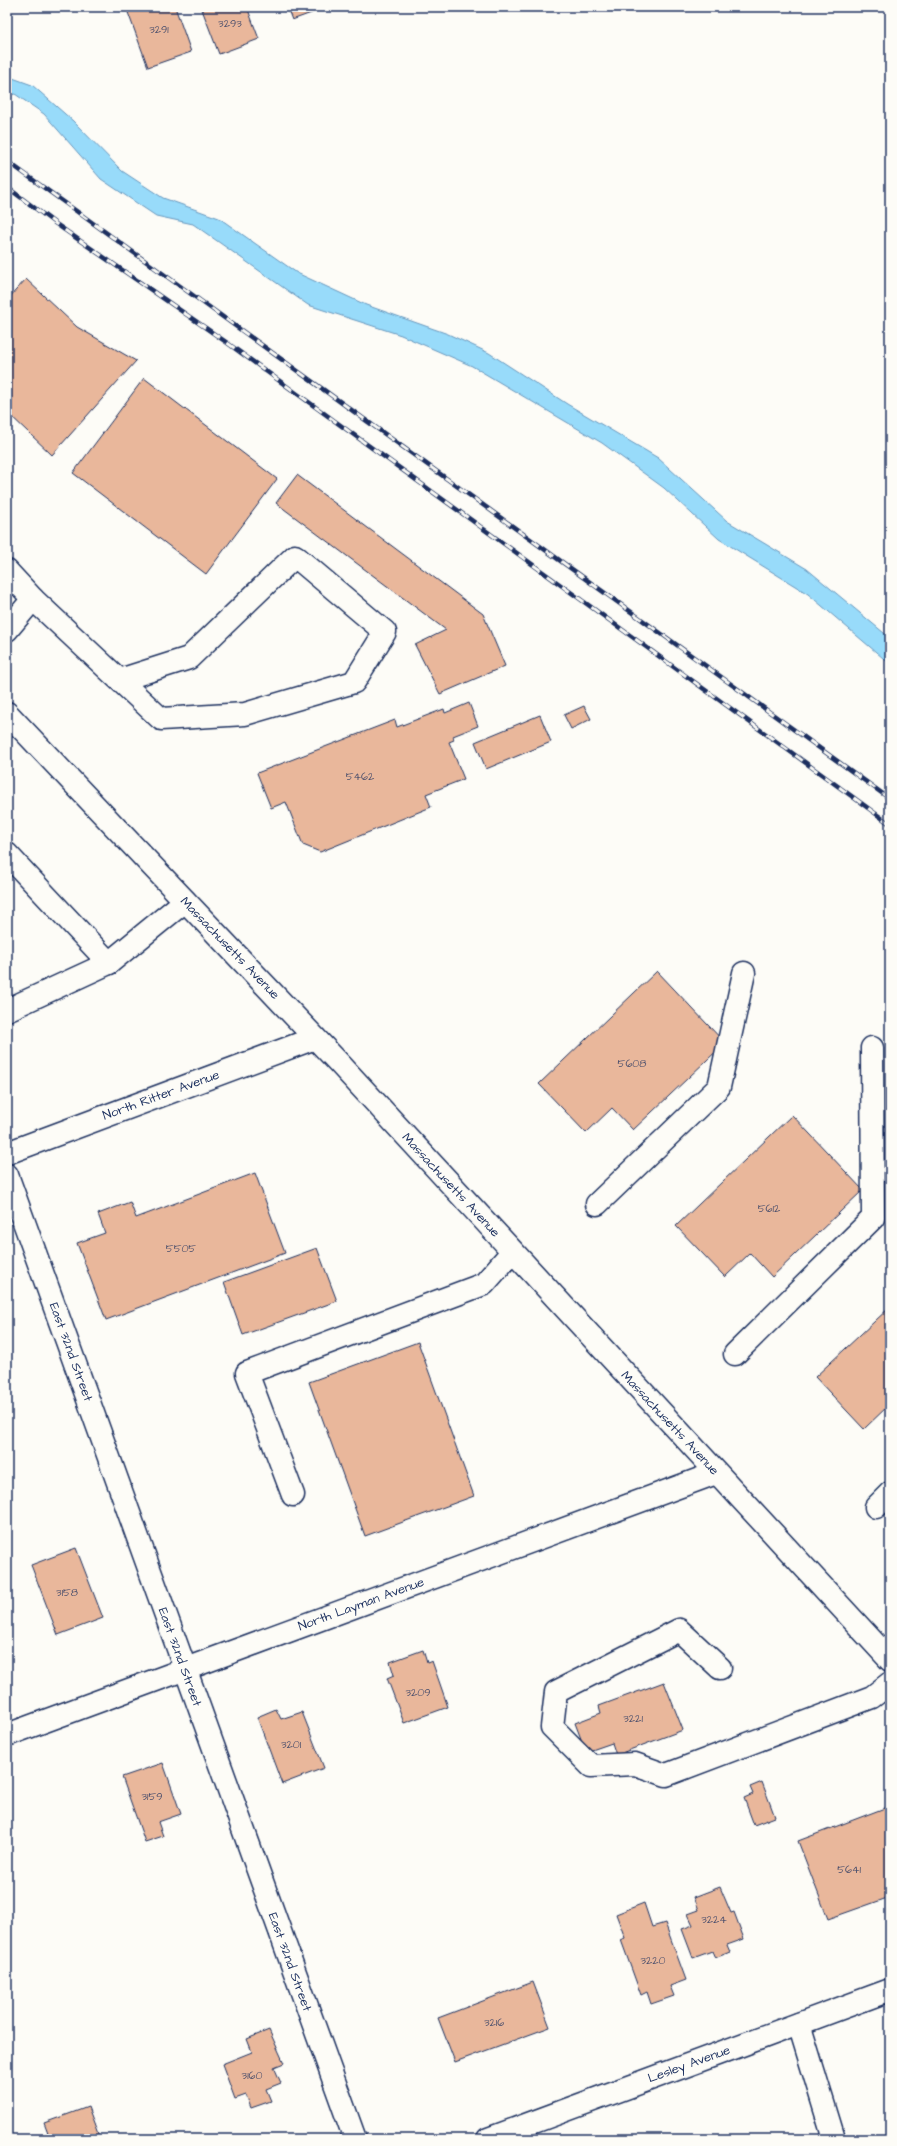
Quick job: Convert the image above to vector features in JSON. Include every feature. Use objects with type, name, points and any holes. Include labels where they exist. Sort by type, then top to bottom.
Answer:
[{"type":"street","points":[[7,571],[33,600],[162,719],[245,714],[354,682],[385,632],[295,556],[189,658],[120,680]]},
{"type":"street","points":[[7,630],[33,600]]},
{"type":"street","name":"Massachusetts Avenue","points":[[7,713],[315,1038],[890,1660]]},
{"type":"street","points":[[7,854],[109,963]]},
{"type":"street","points":[[7,1010],[109,963],[185,901]]},
{"type":"street","points":[[597,1204],[719,1087],[744,973]]},
{"type":"street","name":"North Ritter Avenue","points":[[7,1153],[315,1038]]},
{"type":"street","points":[[735,1354],[873,1218],[872,1048]]},
{"type":"street","name":"East 32nd Street","points":[[7,1175],[184,1670],[355,2139]]},
{"type":"street","points":[[293,1495],[247,1373],[484,1284],[512,1252]]},
{"type":"street","name":"North Layman Avenue","points":[[7,1735],[716,1473]]},
{"type":"street","points":[[720,1668],[679,1630],[556,1692],[552,1727],[591,1766],[636,1764],[666,1775],[872,1698],[890,1683]]},
{"type":"street","name":"Lesley Avenue","points":[[488,2139],[890,1990]]},
{"type":"street","points":[[799,2024],[834,2139]]},
{"type":"water","points":[[7,76],[32,85],[73,121],[122,171],[163,198],[219,218],[297,273],[366,305],[448,334],[489,353],[567,404],[658,458],[727,521],[807,569],[890,638],[890,664],[808,594],[719,539],[664,488],[602,443],[472,366],[401,335],[308,305],[193,224],[156,216],[101,179],[44,114],[15,94],[7,96]]},
{"type":"building","points":[[126,7],[175,7],[191,52],[148,67]]},
{"type":"building","points":[[201,7],[247,7],[259,39],[219,54]]},
{"type":"building","points":[[287,7],[328,7],[292,20]]},
{"type":"building","points":[[26,279],[77,327],[136,361],[52,455],[7,412],[7,300]]},
{"type":"building","points":[[144,378],[277,479],[206,574],[73,473]]},
{"type":"building","points":[[297,475],[483,614],[505,666],[440,694],[415,645],[446,630],[276,503]]},
{"type":"building","points":[[469,703],[478,726],[453,736],[454,740],[449,742],[464,779],[426,794],[431,807],[320,852],[303,845],[286,802],[271,808],[257,773],[395,720],[397,727],[444,709],[445,713]]},
{"type":"building","points":[[584,706],[591,719],[571,729],[564,715]]},
{"type":"building","points":[[540,715],[551,742],[486,769],[475,742]]},
{"type":"building","points":[[657,971],[725,1043],[633,1130],[612,1108],[586,1133],[539,1084]]},
{"type":"building","points":[[792,1115],[863,1190],[772,1277],[750,1253],[725,1277],[676,1226]]},
{"type":"building","points":[[255,1173],[285,1253],[106,1320],[77,1243],[105,1233],[98,1214],[130,1202],[136,1218]]},
{"type":"building","points":[[317,1248],[337,1301],[243,1335],[224,1282]]},
{"type":"building","points":[[890,1307],[890,1404],[864,1429],[815,1377]]},
{"type":"building","points":[[418,1342],[474,1496],[365,1536],[309,1382]]},
{"type":"building","points":[[76,1548],[103,1618],[58,1635],[31,1565]]},
{"type":"building","points":[[423,1650],[427,1663],[432,1661],[448,1707],[404,1723],[387,1678],[394,1675],[390,1662]]},
{"type":"building","points":[[664,1682],[683,1730],[616,1755],[612,1743],[586,1752],[575,1723],[601,1713],[599,1706]]},
{"type":"building","points":[[276,1709],[281,1719],[302,1712],[324,1768],[282,1784],[257,1717]]},
{"type":"building","points":[[163,1763],[181,1814],[158,1822],[163,1836],[145,1842],[122,1777]]},
{"type":"building","points":[[762,1782],[775,1817],[754,1825],[744,1798],[753,1794],[750,1787]]},
{"type":"building","points":[[890,1806],[890,1897],[828,1919],[798,1841]]},
{"type":"building","points":[[720,1887],[731,1913],[734,1912],[744,1939],[727,1945],[730,1952],[715,1958],[712,1951],[693,1958],[682,1929],[693,1925],[688,1914],[699,1910],[694,1897]]},
{"type":"building","points":[[644,1903],[652,1927],[665,1923],[686,1980],[670,1986],[674,1996],[651,2004],[647,1992],[641,1995],[621,1940],[625,1938],[616,1914]]},
{"type":"building","points":[[533,1982],[550,2027],[455,2062],[438,2018]]},
{"type":"building","points":[[269,2030],[284,2063],[274,2067],[281,2083],[266,2089],[271,2101],[251,2108],[246,2095],[235,2099],[222,2064],[252,2052],[247,2039]]},
{"type":"building","points":[[88,2107],[100,2139],[50,2139],[44,2123]]},
{"type":"railway","points":[[7,161],[890,799]]},
{"type":"railway","points":[[7,187],[56,224],[226,342],[890,824]]}]
